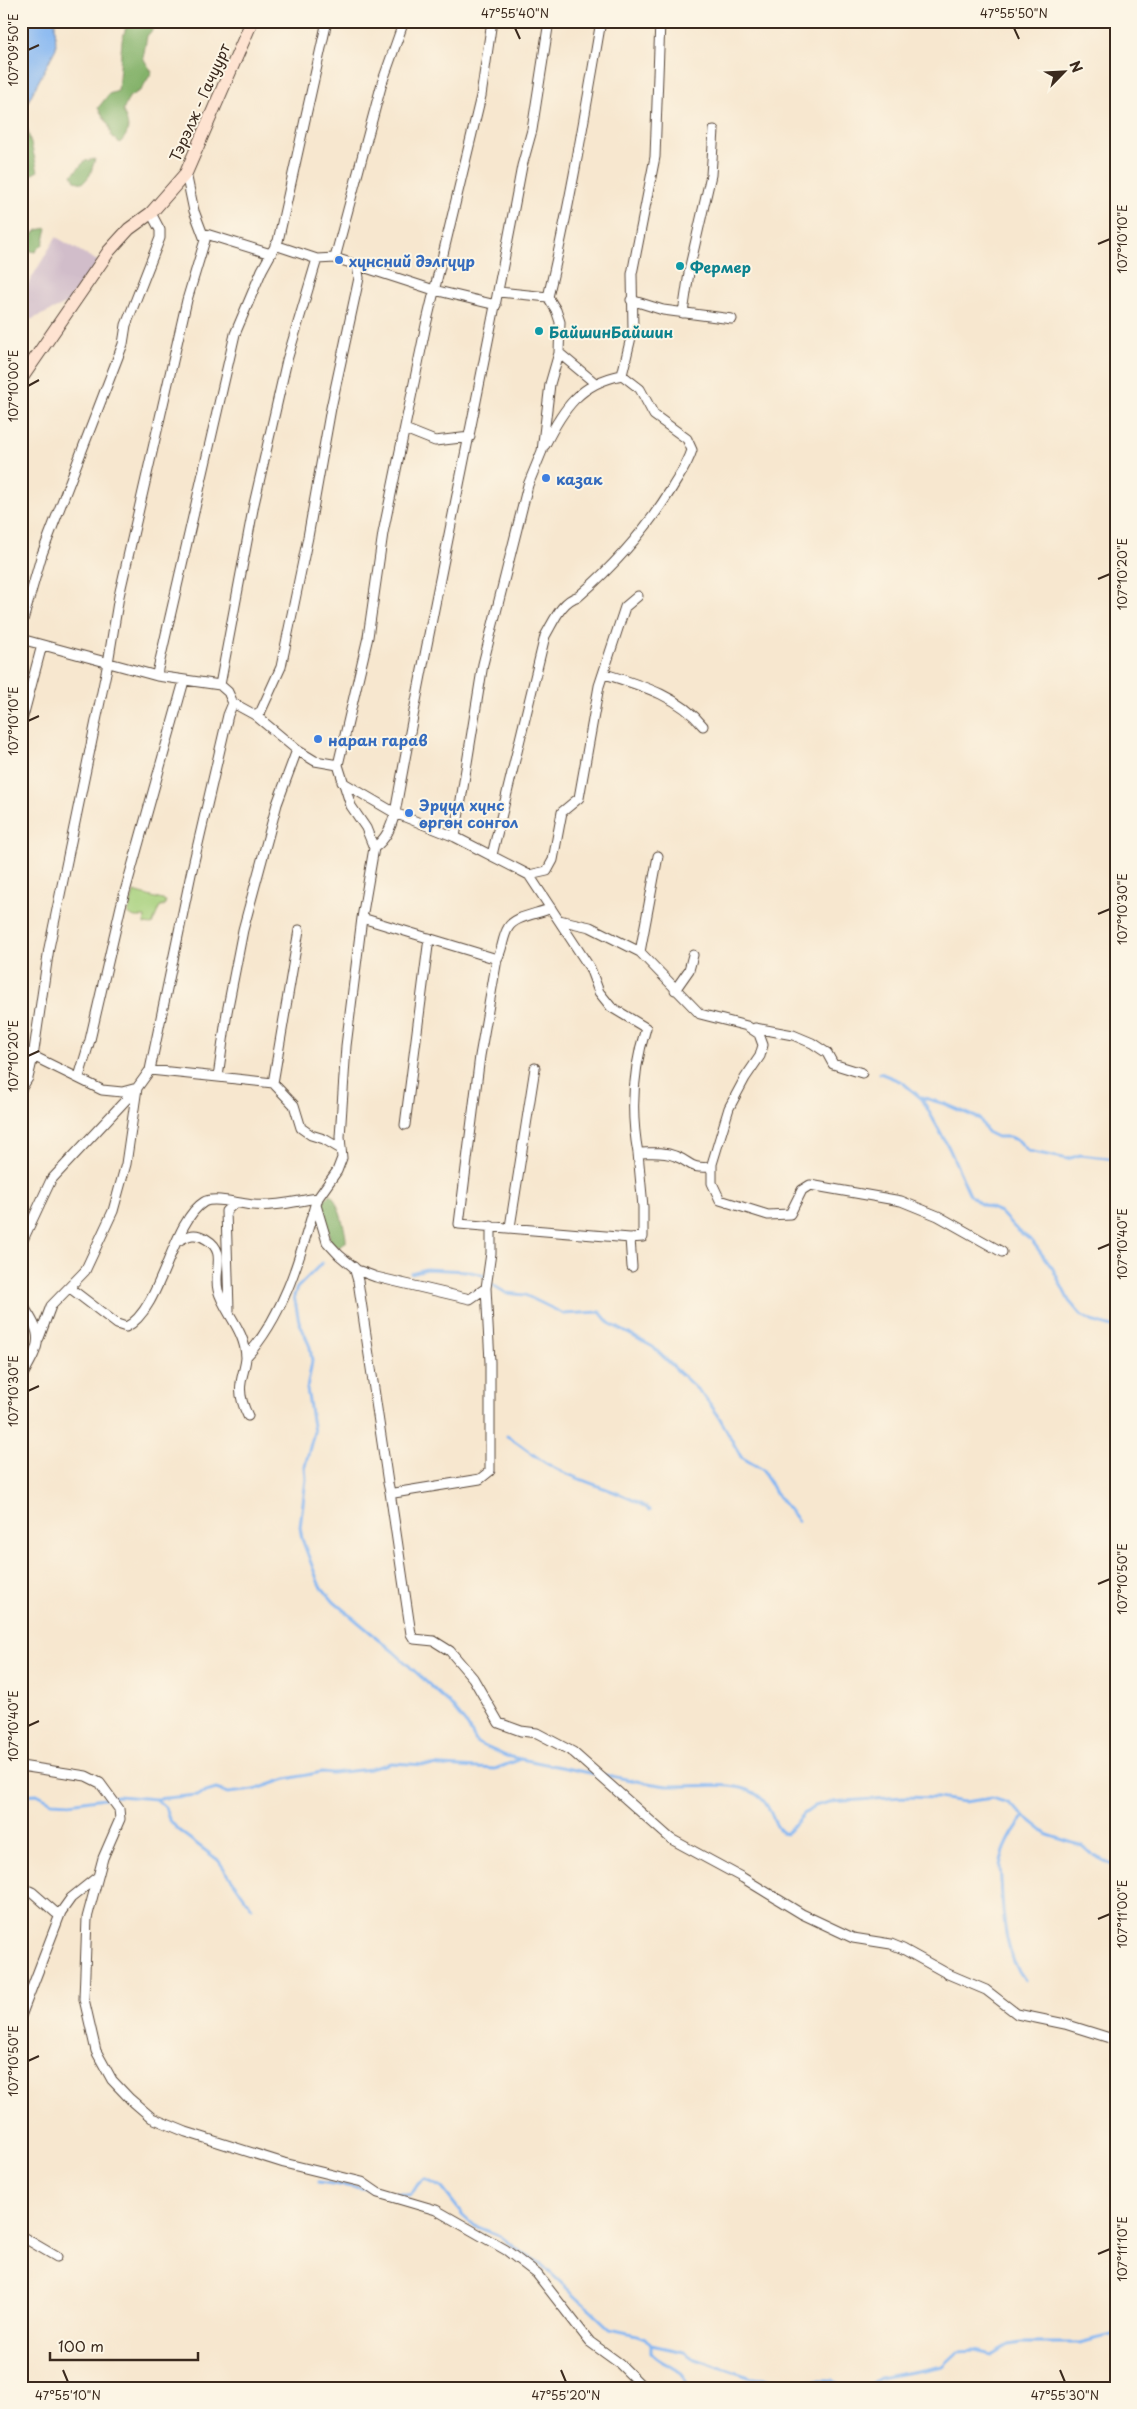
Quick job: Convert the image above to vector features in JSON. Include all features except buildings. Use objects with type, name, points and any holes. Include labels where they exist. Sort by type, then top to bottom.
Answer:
[{"type":"main road","name":"Тэрэлж - Гачуурт","points":[[21,379],[109,251],[129,229],[150,213],[186,173],[252,21]]},
{"type":"street","points":[[157,676],[234,334],[273,250],[327,21]]},
{"type":"street","points":[[335,258],[382,82],[404,21]]},
{"type":"street","points":[[248,1416],[241,1398],[240,1384],[246,1357],[276,1312],[296,1268],[317,1202],[337,1171],[342,1158],[346,1046],[362,918],[374,848],[366,828],[351,806],[338,765],[368,637],[383,533],[434,290],[481,96],[492,21]]},
{"type":"street","points":[[374,848],[382,842],[391,828],[395,813],[421,668],[470,437],[522,166],[532,130],[549,21]]},
{"type":"street","points":[[542,451],[550,384],[559,352],[560,322],[556,310],[548,297],[565,226],[601,21]]},
{"type":"street","points":[[622,375],[633,329],[632,274],[656,157],[660,21]]},
{"type":"street","points":[[683,312],[690,266],[711,175],[714,130]]},
{"type":"street","points":[[21,1089],[28,1078],[33,1058],[49,948],[108,663],[119,596],[187,300],[205,240],[194,211],[186,173]]},
{"type":"street","points":[[21,627],[42,554],[123,344],[126,325],[160,238],[160,230],[150,213]]},
{"type":"street","points":[[203,233],[317,259],[335,258],[434,290],[496,305]]},
{"type":"street","points":[[220,685],[254,504],[287,360],[317,259]]},
{"type":"street","points":[[255,715],[261,711],[281,667],[308,537],[331,408],[359,278],[357,265]]},
{"type":"street","points":[[499,292],[548,297]]},
{"type":"street","points":[[631,300],[663,310],[732,319]]},
{"type":"street","points":[[559,352],[595,383]]},
{"type":"street","points":[[455,837],[483,664],[528,485],[542,451],[571,401],[595,383],[622,375]]},
{"type":"street","points":[[492,854],[545,636],[561,610],[571,599],[579,596],[629,548],[659,509],[686,465],[692,450],[687,439],[654,415],[640,389],[622,375]]},
{"type":"street","points":[[405,429],[435,441],[470,437]]},
{"type":"street","points":[[528,875],[547,871],[553,860],[562,812],[578,798],[599,686],[605,674],[608,658],[625,607],[638,596]]},
{"type":"street","points":[[21,639],[157,676],[220,685],[228,692],[233,703],[255,715],[297,750],[315,762],[338,765]]},
{"type":"street","points":[[21,724],[42,645]]},
{"type":"street","points":[[605,674],[658,692],[694,714],[703,726]]},
{"type":"street","points":[[79,1078],[90,1040],[121,906],[184,680]]},
{"type":"street","points":[[21,1244],[51,1180],[137,1088],[150,1070],[191,874],[228,715],[233,703]]},
{"type":"street","points":[[218,1077],[227,1012],[252,892],[277,804],[297,750]]},
{"type":"street","points":[[342,782],[395,813],[492,854],[528,875],[551,908],[590,968],[599,992],[611,1008],[646,1028],[633,1079],[634,1130],[644,1207],[643,1237],[630,1238],[459,1224],[480,1056],[497,959],[502,950],[508,929],[512,924],[551,908]]},
{"type":"street","points":[[640,952],[658,856]]},
{"type":"street","points":[[362,918],[497,959]]},
{"type":"street","points":[[559,920],[590,927],[640,952],[700,1014],[793,1035],[812,1042],[827,1054],[833,1064],[862,1073]]},
{"type":"street","points":[[272,1083],[299,930]]},
{"type":"street","points":[[405,1125],[429,938]]},
{"type":"street","points":[[675,990],[689,970],[693,955]]},
{"type":"street","points":[[747,1026],[759,1034],[763,1045],[760,1056],[745,1078],[729,1108],[712,1167],[712,1183],[720,1200],[768,1215],[790,1214],[802,1190],[810,1186],[901,1201],[938,1216],[1002,1252]]},
{"type":"street","points":[[21,1050],[33,1058],[102,1090],[122,1092],[137,1088]]},
{"type":"street","points":[[510,1227],[535,1068]]},
{"type":"street","points":[[150,1070],[272,1083],[294,1105],[301,1128],[311,1135],[324,1139],[341,1149]]},
{"type":"street","points":[[21,1378],[37,1348],[52,1306],[85,1271],[113,1211],[126,1164],[137,1088]]},
{"type":"street","points":[[638,1153],[666,1154],[676,1156],[690,1167],[712,1167]]},
{"type":"street","points":[[70,1288],[117,1324],[126,1327],[142,1314],[185,1224],[205,1201],[215,1198],[235,1203],[259,1205],[317,1202]]},
{"type":"street","points":[[317,1202],[327,1242],[354,1268],[376,1277],[470,1299],[486,1288]]},
{"type":"street","points":[[229,1310],[226,1211],[235,1203]]},
{"type":"street","points":[[390,1492],[405,1492],[480,1479],[490,1471],[490,1362],[486,1288],[491,1226]]},
{"type":"street","points":[[178,1241],[191,1234],[200,1235],[214,1244],[219,1256],[216,1282],[220,1296],[242,1338],[246,1357]]},
{"type":"street","points":[[630,1238],[632,1267]]},
{"type":"street","points":[[354,1268],[358,1281],[411,1634],[414,1639],[434,1642],[450,1651],[473,1678],[499,1724],[521,1731],[537,1733],[573,1752],[671,1839],[743,1878],[802,1914],[853,1938],[891,1944],[903,1949],[948,1974],[986,1990],[1017,2014],[1065,2024],[1116,2040]]},
{"type":"street","points":[[21,1303],[37,1330],[39,1338]]},
{"type":"street","points":[[21,1766],[86,1776],[100,1783],[119,1809],[120,1819],[96,1878],[87,1918],[84,1999],[96,2051],[112,2080],[130,2099],[152,2118],[186,2132],[284,2163],[362,2182],[378,2193],[436,2210],[506,2250],[537,2274],[590,2342],[619,2363],[644,2388]]},
{"type":"street","points":[[21,2016],[60,1912],[71,1898],[96,1878]]},
{"type":"street","points":[[21,1887],[32,1892],[56,1913],[60,1912]]},
{"type":"street","points":[[21,2236],[57,2258]]},
{"type":"shaded area","points":[[56,237],[99,262],[75,300],[21,324],[21,296]]},
{"type":"green space","points":[[128,21],[160,21],[147,36],[143,58],[152,72],[141,90],[129,97],[123,111],[128,128],[126,135],[120,143],[111,136],[109,126],[98,108],[109,94],[118,91],[122,40]]},
{"type":"green space","points":[[21,105],[38,171],[21,180]]},
{"type":"green space","points":[[95,159],[90,175],[83,183],[75,181],[72,175],[85,161]]},
{"type":"green space","points":[[47,228],[43,244],[35,252],[27,250],[24,244],[37,230]]},
{"type":"green space","points":[[134,892],[166,901],[164,906],[160,906],[152,925],[144,924],[145,917],[135,917],[128,914]]},
{"type":"green space","points":[[330,1194],[336,1202],[345,1232],[346,1242],[339,1247],[330,1244],[324,1211],[324,1200]]},
{"type":"water","points":[[21,21],[55,21],[56,48],[23,111]]},
{"type":"waterway","points":[[880,1073],[902,1082],[922,1099],[949,1148],[970,1195],[979,1203],[1000,1212],[1016,1229],[1032,1241],[1053,1269],[1069,1301],[1081,1315],[1091,1321],[1116,1328]]},
{"type":"waterway","points":[[921,1097],[945,1104],[980,1119],[987,1132],[997,1137],[1009,1137],[1019,1141],[1028,1151],[1068,1159],[1080,1155],[1116,1159]]},
{"type":"waterway","points":[[322,1263],[297,1288],[294,1296],[299,1321],[310,1347],[312,1361],[307,1389],[314,1432],[305,1466],[306,1479],[300,1527],[302,1539],[319,1584],[334,1602],[394,1652],[448,1702],[467,1725],[477,1743],[506,1756],[595,1774]]},
{"type":"waterway","points":[[411,1273],[426,1269],[467,1271],[483,1275],[493,1285],[506,1293],[525,1295],[564,1314],[600,1312],[609,1323],[653,1347],[704,1396],[718,1415],[741,1457],[763,1470],[774,1491],[798,1521]]},
{"type":"waterway","points":[[507,1436],[551,1466],[576,1478],[626,1497],[650,1510]]},
{"type":"waterway","points":[[21,1795],[37,1794],[52,1802],[70,1803],[118,1796],[156,1799],[197,1795],[216,1789],[228,1793],[254,1790],[286,1779],[322,1772],[332,1773],[370,1769],[391,1763],[495,1769],[521,1759]]},
{"type":"waterway","points":[[604,1775],[668,1786],[719,1785],[748,1790],[763,1801],[777,1826],[786,1834],[804,1814],[815,1806],[830,1802],[903,1797],[938,1798],[964,1802],[992,1798],[1008,1803],[1048,1835],[1082,1846],[1091,1854],[1116,1867]]},
{"type":"waterway","points":[[156,1799],[165,1807],[169,1819],[178,1830],[218,1860],[252,1908]]},
{"type":"waterway","points":[[1024,1817],[1009,1840],[1000,1866],[1006,1933],[1013,1959],[1025,1981]]},
{"type":"waterway","points":[[394,2193],[411,2195],[418,2184],[425,2179],[442,2188],[463,2215],[475,2226],[500,2236],[522,2253],[540,2263],[610,2329],[637,2335],[645,2338],[651,2345],[684,2352],[693,2358],[752,2378],[832,2381],[849,2388]]},
{"type":"waterway","points":[[318,2182],[368,2189]]},
{"type":"waterway","points":[[865,2388],[880,2378],[943,2366],[958,2352],[975,2351],[992,2355],[1009,2345],[1021,2343],[1079,2343],[1116,2334]]},
{"type":"waterway","points":[[651,2345],[651,2353],[662,2362],[677,2370],[685,2380],[688,2388]]},
{"type":"place","name":"хүнсний дэлгүүр","points":[[339,260]]},
{"type":"place","name":"Фермер","points":[[680,266]]},
{"type":"place","name":"БайшинБайшин","points":[[539,331]]},
{"type":"place","name":"казак","points":[[546,478]]},
{"type":"place","name":"наран гарав","points":[[318,739]]},
{"type":"place","name":"Эрүүл хүнс өргөн сонгол","points":[[409,813]]}]
